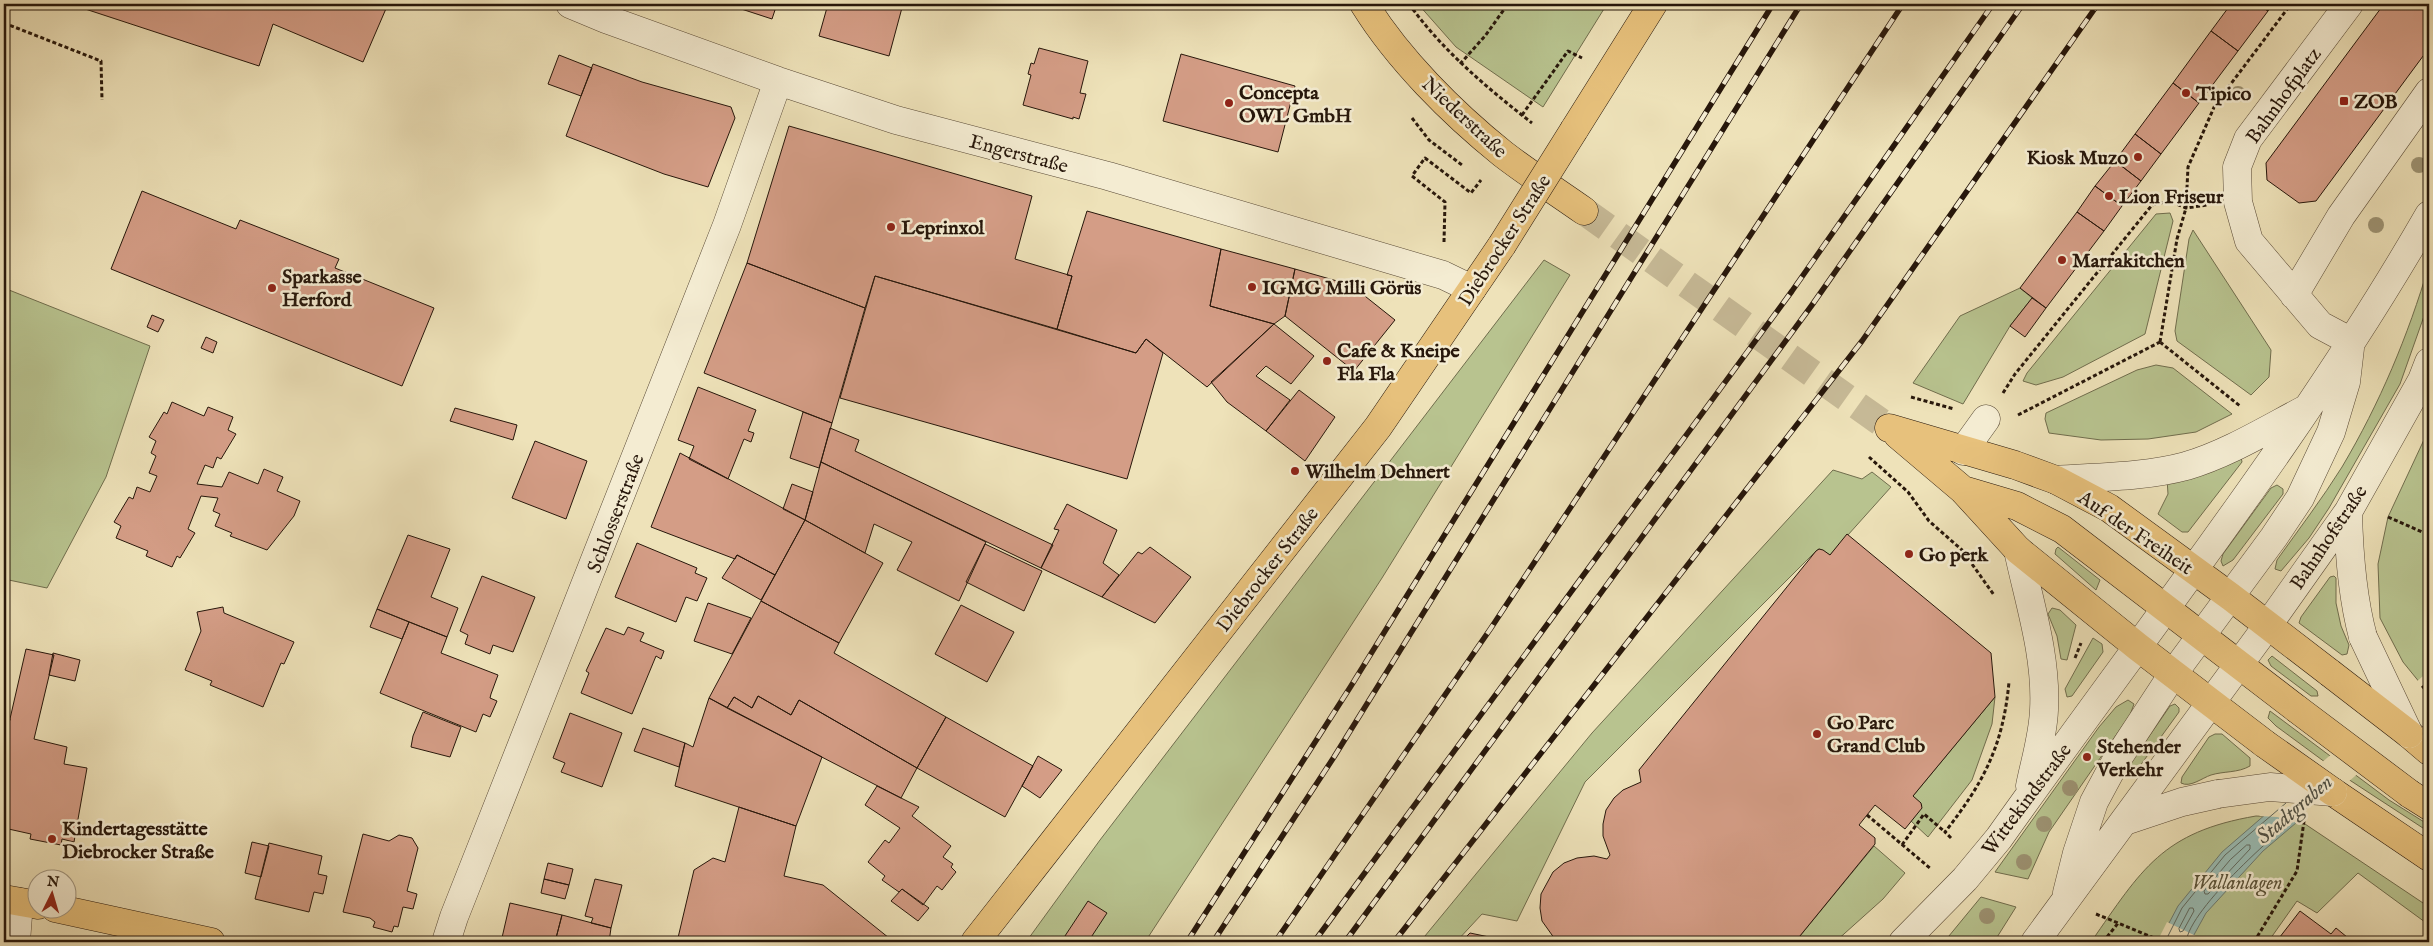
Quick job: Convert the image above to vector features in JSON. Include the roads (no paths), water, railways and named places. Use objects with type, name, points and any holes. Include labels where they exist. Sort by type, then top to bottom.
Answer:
[{"type":"main road","name":"Niederstraße","points":[[1364,4],[1428,85],[1469,125],[1504,155],[1584,211]]},
{"type":"main road","name":"Diebrocker Straße","points":[[975,942],[1378,427],[1502,246],[1653,4]]},
{"type":"main road","name":"Auf der Freiheit","points":[[2419,743],[2231,597],[2109,508],[2056,480],[1889,428],[1963,490],[2018,550],[2138,647],[2265,744],[2429,857]]},
{"type":"main road","name":"Auf der Freiheit","points":[[1963,490],[2017,506],[2062,530],[2297,710],[2419,800]]},
{"type":"main road","points":[[78,913],[211,942]]},
{"type":"street","name":"Engerstraße","points":[[570,4],[606,20],[778,81],[896,120],[1108,176],[1443,275],[1472,289]]},
{"type":"street","name":"Bahnhofplatz","points":[[2349,4],[2248,139],[2237,168],[2238,202],[2249,241],[2320,325],[2350,341]]},
{"type":"street","name":"Schlosserstraße","points":[[446,942],[454,917],[727,225],[778,81]]},
{"type":"street","points":[[2294,295],[2341,216],[2429,92]]},
{"type":"street","points":[[2138,647],[2194,571],[2305,410],[2429,215]]},
{"type":"street","points":[[2064,905],[2077,853],[2094,802],[2116,761],[2173,674],[2231,597],[2300,498],[2331,432],[2346,382],[2350,341]]},
{"type":"street","name":"Bahnhofstraße","points":[[2211,702],[2268,626],[2348,512],[2422,380],[2429,362]]},
{"type":"street","points":[[2056,480],[2118,476],[2185,466],[2212,456],[2305,410]]},
{"type":"street","points":[[1963,451],[1986,419]]},
{"type":"street","points":[[2348,512],[2350,561],[2355,608],[2363,637],[2419,743]]},
{"type":"street","points":[[2018,550],[2040,646],[2044,710],[2040,741],[2027,797]]},
{"type":"street","name":"Wittekindstraße","points":[[1903,942],[1965,879],[2138,647]]},
{"type":"street","points":[[2035,942],[2064,905],[2211,702]]},
{"type":"street","points":[[2125,821],[2182,802],[2218,794],[2270,788],[2333,792]]},
{"type":"street","points":[[16,942],[20,902]]},
{"type":"water","name":"Stadtgraben","points":[[2429,673],[2429,710],[2263,851],[2206,913],[2190,942],[2159,942],[2178,906],[2222,852]]},
{"type":"tunnel","points":[[1584,211],[1889,428]]},
{"type":"railway","points":[[1187,942],[1351,686],[1773,4]]},
{"type":"railway","points":[[1213,942],[1334,757],[1801,4]]},
{"type":"railway","points":[[1275,942],[1491,628],[1903,4]]},
{"type":"railway","points":[[1314,942],[1792,291],[1993,4]]},
{"type":"railway","points":[[1345,942],[1812,305],[2023,4]]},
{"type":"railway","points":[[1394,942],[1862,341],[2098,4]]},
{"type":"place","name":"Tipico","points":[[2186,93]]},
{"type":"place","name":"ZOB","points":[[2344,101]]},
{"type":"place","name":"Concepta OWL GmbH","points":[[1229,103]]},
{"type":"place","name":"Kiosk Muzo","points":[[2138,157]]},
{"type":"place","name":"Lion Friseur","points":[[2109,196]]},
{"type":"place","name":"Leprinxol","points":[[891,227]]},
{"type":"place","name":"Marrakitchen","points":[[2062,260]]},
{"type":"place","name":"IGMG Milli Görüs","points":[[1252,287]]},
{"type":"place","name":"Sparkasse Herford","points":[[272,288]]},
{"type":"place","name":"Cafe & Kneipe Fla Fla","points":[[1327,361]]},
{"type":"place","name":"Wilhelm Dehnert","points":[[1295,471]]},
{"type":"place","name":"Go perk","points":[[1909,554]]},
{"type":"place","name":"Go Parc Grand Club","points":[[1817,734]]},
{"type":"place","name":"Stehender Verkehr","points":[[2087,757]]},
{"type":"place","name":"Kindertagesstätte Diebrocker Straße","points":[[52,839]]},
{"type":"park label","name":"Wallanlagen","points":[[2237,882]]}]
